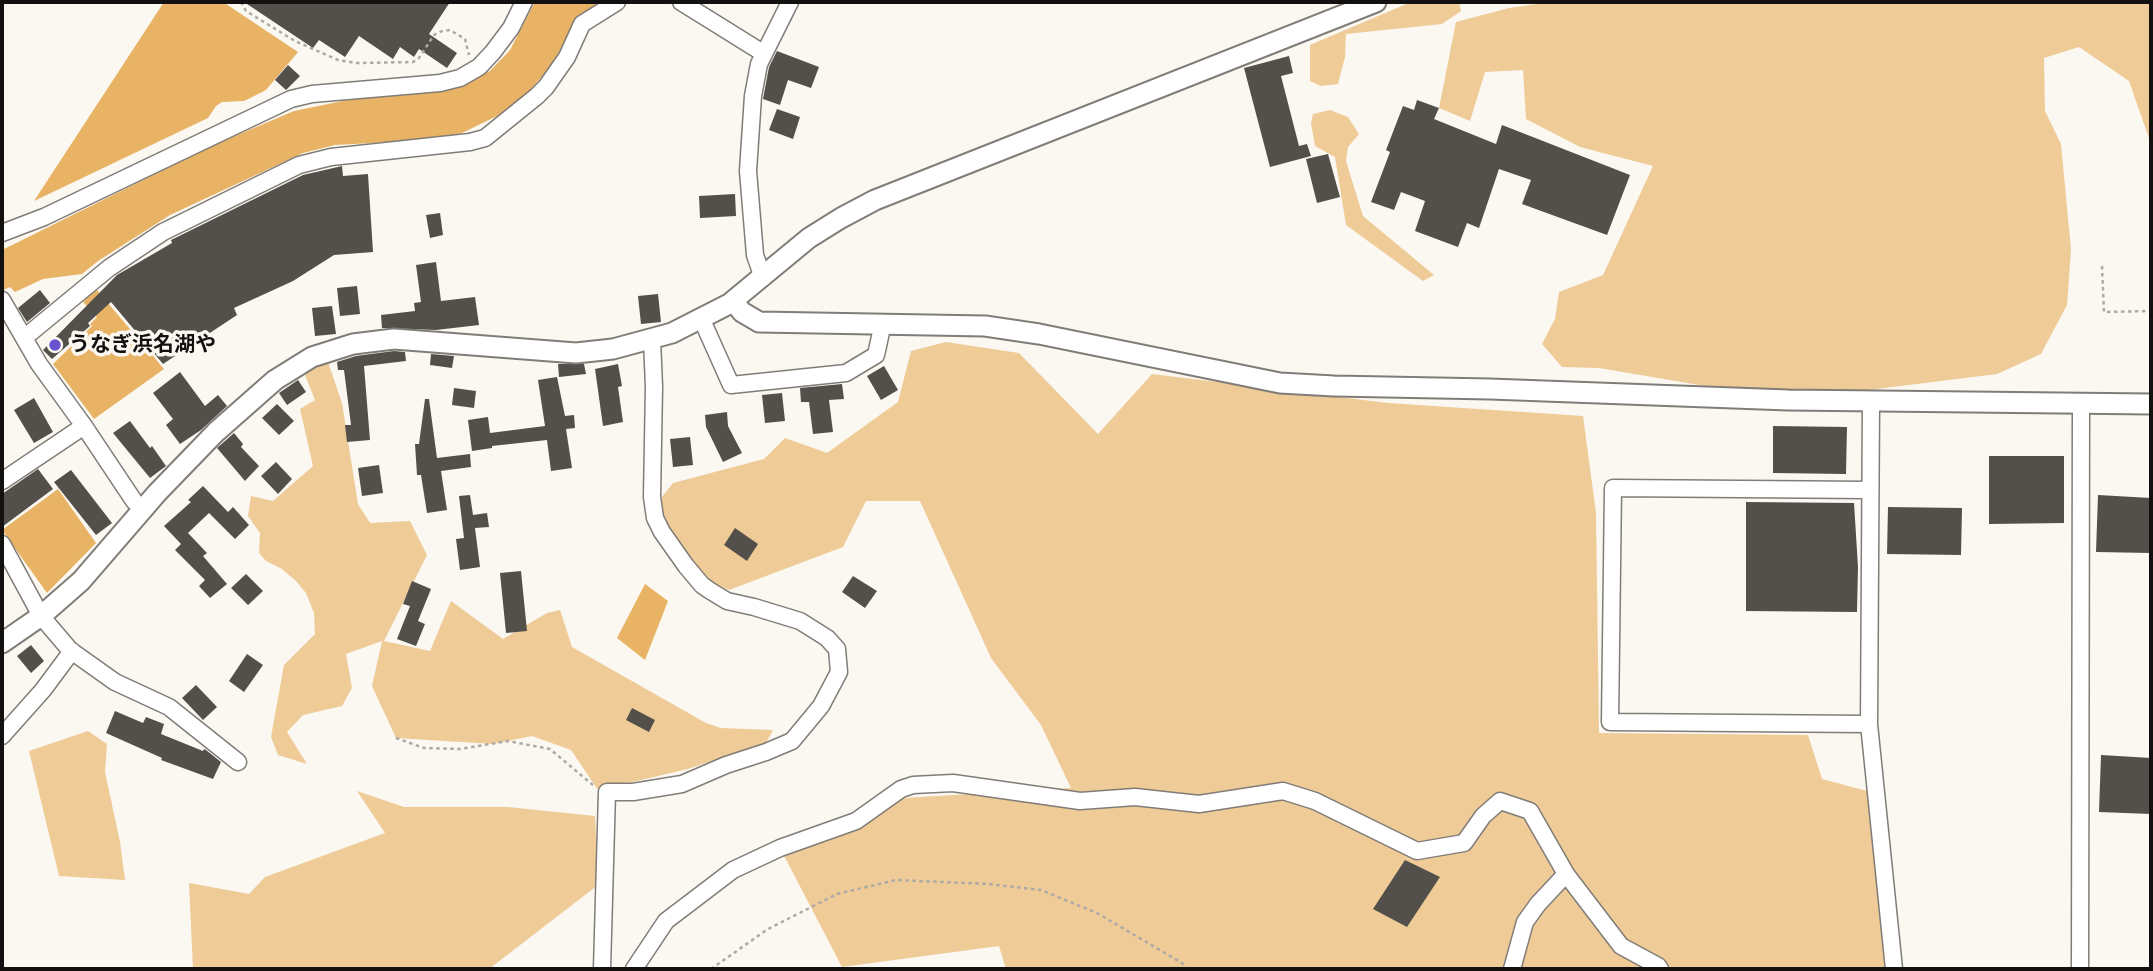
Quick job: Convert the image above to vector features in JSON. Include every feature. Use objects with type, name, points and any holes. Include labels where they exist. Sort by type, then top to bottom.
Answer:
[{"type":"street","points":[[2,233],[44,217],[291,99],[312,94],[450,81],[470,73],[487,60],[506,37],[524,2]]},
{"type":"street","points":[[24,338],[109,268],[163,232],[299,165],[331,157],[470,142],[492,134],[537,96],[553,77],[582,24],[617,2]]},
{"type":"street","points":[[681,2],[763,53]]},
{"type":"street","points":[[763,278],[755,255],[748,157],[755,80],[763,53],[790,2]]},
{"type":"street","points":[[2,643],[41,616],[81,581],[201,447],[275,380],[299,364],[332,349],[373,341],[415,339],[576,353],[613,349],[652,340],[702,320],[733,301],[809,239],[875,200],[1376,2]]},
{"type":"street","points":[[733,301],[742,312],[759,322],[985,326],[1039,334],[1280,383],[1490,388],[1775,400],[2151,404]]},
{"type":"street","points":[[4,309],[44,373],[84,426],[134,501],[143,509]]},
{"type":"street","points":[[702,320],[731,385],[846,373],[876,355],[883,323]]},
{"type":"street","points":[[602,969],[607,792],[634,792],[682,784],[792,741],[821,706],[839,672],[837,649],[827,638],[800,621],[727,601],[709,590],[686,566],[662,532],[655,518],[652,497],[652,340]]},
{"type":"street","points":[[1871,401],[1869,724],[1894,969]]},
{"type":"street","points":[[2080,969],[2081,403]]},
{"type":"street","points":[[2,481],[84,426]]},
{"type":"street","points":[[1869,724],[1610,722],[1613,488],[1870,490]]},
{"type":"street","points":[[2,544],[41,616],[72,651],[115,682],[169,707],[238,762]]},
{"type":"street","points":[[2,736],[43,690],[72,651]]},
{"type":"street","points":[[634,969],[666,920],[733,870],[780,848],[856,821],[901,789],[913,785],[953,783],[1080,801],[1135,797],[1199,804],[1283,791],[1315,801],[1417,851],[1464,842],[1483,816],[1500,801],[1530,811],[1566,874],[1621,946],[1658,965],[1660,969]]},
{"type":"street","points":[[1512,969],[1525,922],[1566,874]]},
{"type":"path","points":[[241,2],[246,10],[295,41],[329,57],[347,62],[414,62],[434,35],[450,30],[465,39],[470,55],[459,74],[450,81]]},
{"type":"path","points":[[2102,266],[2104,312],[2151,311]]},
{"type":"path","points":[[396,738],[424,748],[460,749],[508,741],[550,749],[598,790],[607,792]]},
{"type":"path","points":[[711,969],[768,929],[837,894],[896,880],[989,884],[1041,890],[1097,913],[1182,963],[1187,969]]},
{"type":"shaded area","points":[[164,2],[223,2],[298,52],[266,90],[244,101],[222,102],[208,118],[34,201]]},
{"type":"shaded area","points":[[535,2],[604,2],[578,19],[550,67],[526,95],[497,116],[462,133],[428,140],[335,145],[303,153],[170,215],[82,274],[43,279],[15,292],[10,287],[2,291],[2,250],[216,144],[294,111],[362,97],[424,94],[463,84],[490,71],[510,50]]},
{"type":"shaded area","points":[[1411,2],[1459,2],[1461,11],[1442,24],[1346,34],[1345,57],[1338,84],[1321,86],[1310,81],[1310,45]]},
{"type":"shaded area","points":[[1551,2],[2151,2],[2151,144],[2129,81],[2079,47],[2044,58],[2045,111],[2061,144],[2071,249],[2067,305],[2041,354],[1997,374],[1788,400],[1599,368],[1562,367],[1542,344],[1555,319],[1559,292],[1603,275],[1653,166],[1580,147],[1526,119],[1523,70],[1485,72],[1470,121],[1439,108],[1456,22],[1509,8]]},
{"type":"shaded area","points":[[1330,110],[1348,117],[1359,134],[1348,147],[1346,161],[1363,216],[1434,275],[1423,281],[1346,225],[1335,157],[1315,146],[1311,123],[1313,114]]},
{"type":"shaded area","points":[[96,289],[164,369],[94,419],[53,364],[92,326],[90,324],[97,317],[83,302]]},
{"type":"shaded area","points":[[946,342],[1019,353],[1098,434],[1152,374],[1388,403],[1583,416],[1596,513],[1599,733],[1808,735],[1822,779],[1867,791],[1887,969],[1006,969],[999,946],[842,967],[780,848],[887,799],[1071,788],[1041,725],[991,658],[920,501],[866,501],[843,547],[729,590],[684,569],[658,502],[673,483],[764,459],[785,438],[827,453],[898,402],[911,351]]},
{"type":"shaded area","points":[[326,356],[342,403],[358,504],[370,523],[410,521],[427,555],[384,641],[430,651],[451,601],[503,639],[547,613],[560,610],[572,647],[706,723],[721,728],[773,730],[766,743],[688,769],[598,790],[571,750],[532,736],[493,744],[396,738],[372,686],[382,641],[346,654],[352,688],[342,706],[303,715],[287,732],[307,764],[278,755],[271,737],[284,665],[315,634],[314,613],[306,593],[296,581],[282,569],[266,561],[259,553],[260,533],[248,516],[251,496],[273,501],[313,466],[300,409],[315,400],[303,370]]},
{"type":"shaded area","points":[[58,489],[96,543],[47,593],[2,530]]},
{"type":"shaded area","points":[[645,584],[668,601],[645,660],[617,638]]},
{"type":"shaded area","points":[[88,731],[107,744],[105,772],[125,880],[59,876],[29,751]]},
{"type":"shaded area","points":[[357,791],[404,807],[508,807],[595,816],[598,885],[489,969],[193,969],[189,883],[249,894],[265,877],[385,833]]},
{"type":"building","points":[[244,2],[450,2],[429,34],[457,53],[447,68],[419,49],[414,57],[400,47],[393,59],[359,36],[345,57],[319,40],[313,48]]},
{"type":"building","points":[[777,51],[819,67],[811,88],[788,80],[780,105],[763,99],[769,67]]},
{"type":"building","points":[[1289,56],[1293,73],[1281,76],[1299,146],[1307,144],[1311,156],[1270,167],[1244,68]]},
{"type":"building","points":[[288,65],[300,76],[286,90],[275,80]]},
{"type":"building","points":[[1417,100],[1439,108],[1434,119],[1496,144],[1502,125],[1630,175],[1607,235],[1522,204],[1531,180],[1499,169],[1479,228],[1467,223],[1458,247],[1415,231],[1425,201],[1401,192],[1394,210],[1371,202],[1390,152],[1386,150],[1403,106],[1414,110]]},
{"type":"building","points":[[777,109],[800,117],[793,139],[769,130]]},
{"type":"building","points":[[1328,154],[1340,197],[1317,203],[1306,159]]},
{"type":"building","points":[[342,166],[343,176],[368,174],[373,252],[334,255],[293,281],[234,308],[237,315],[163,364],[111,302],[88,323],[90,326],[52,359],[43,350],[117,275],[172,243],[171,240],[303,175]]},
{"type":"building","points":[[735,194],[736,216],[700,218],[699,196]]},
{"type":"building","points":[[440,213],[443,235],[430,238],[426,215]]},
{"type":"building","points":[[436,262],[441,301],[475,297],[479,325],[436,330],[382,328],[381,315],[415,311],[414,303],[421,302],[416,265]]},
{"type":"building","points":[[357,286],[360,314],[340,316],[337,288]]},
{"type":"building","points":[[40,290],[50,303],[27,322],[18,308]]},
{"type":"building","points":[[658,294],[661,322],[641,324],[638,296]]},
{"type":"building","points":[[332,306],[336,334],[315,336],[312,308]]},
{"type":"building","points":[[405,352],[406,361],[364,366],[370,440],[347,442],[345,425],[351,425],[344,370],[338,370],[337,362],[356,356]]},
{"type":"building","points":[[431,354],[454,356],[452,368],[430,365]]},
{"type":"building","points":[[558,364],[584,364],[586,374],[559,377]]},
{"type":"building","points":[[618,364],[623,422],[603,426],[595,369]]},
{"type":"building","points":[[884,366],[898,390],[881,400],[867,376]]},
{"type":"building","points":[[180,372],[205,406],[218,395],[227,406],[201,430],[180,444],[166,425],[173,419],[153,393]]},
{"type":"building","points":[[557,377],[565,416],[574,415],[575,428],[566,429],[572,468],[551,471],[547,440],[472,451],[468,420],[488,417],[490,433],[545,426],[538,380]]},
{"type":"building","points":[[298,380],[306,392],[287,405],[279,393]]},
{"type":"building","points":[[842,384],[844,399],[829,400],[833,432],[813,434],[809,402],[801,402],[800,388]]},
{"type":"building","points":[[454,388],[476,391],[474,408],[452,405]]},
{"type":"building","points":[[782,393],[785,421],[765,423],[762,395]]},
{"type":"building","points":[[34,398],[53,432],[34,443],[14,410]]},
{"type":"building","points":[[425,399],[429,399],[437,458],[470,454],[471,467],[441,471],[447,510],[427,513],[421,475],[417,475],[415,444],[419,444]]},
{"type":"building","points":[[277,404],[294,421],[279,435],[262,418]]},
{"type":"building","points":[[727,412],[728,426],[742,453],[723,462],[706,427],[705,415]]},
{"type":"building","points":[[130,421],[166,466],[150,478],[113,433]]},
{"type":"building","points":[[1773,426],[1847,427],[1846,474],[1773,473]]},
{"type":"building","points":[[234,433],[243,444],[241,447],[259,466],[245,481],[217,448]]},
{"type":"building","points":[[690,437],[693,465],[673,467],[670,439]]},
{"type":"building","points":[[1989,456],[2064,456],[2064,523],[1989,524]]},
{"type":"building","points":[[276,462],[292,479],[278,494],[261,476]]},
{"type":"building","points":[[379,465],[383,493],[362,496],[358,468]]},
{"type":"building","points":[[38,469],[53,489],[2,527],[2,494]]},
{"type":"building","points":[[71,470],[112,523],[96,535],[54,482]]},
{"type":"building","points":[[203,486],[228,512],[233,507],[249,525],[235,539],[209,513],[188,533],[207,553],[203,556],[227,584],[210,598],[199,586],[205,580],[175,550],[181,544],[164,526],[191,502],[188,500]]},
{"type":"building","points":[[470,495],[473,515],[487,513],[489,527],[475,528],[480,567],[460,570],[456,539],[464,538],[459,496]]},
{"type":"building","points":[[2098,495],[2151,498],[2151,553],[2096,552]]},
{"type":"building","points":[[1746,502],[1854,503],[1858,567],[1857,612],[1746,611]]},
{"type":"building","points":[[1888,507],[1962,508],[1961,555],[1887,554]]},
{"type":"building","points":[[735,528],[758,544],[747,561],[724,545]]},
{"type":"building","points":[[521,571],[527,631],[506,633],[500,573]]},
{"type":"building","points":[[246,574],[263,591],[248,605],[231,588]]},
{"type":"building","points":[[853,576],[877,591],[865,608],[842,592]]},
{"type":"building","points":[[412,581],[431,589],[418,621],[425,624],[416,646],[397,639],[410,606],[403,604]]},
{"type":"building","points":[[31,645],[44,661],[31,673],[17,656]]},
{"type":"building","points":[[247,654],[263,665],[244,692],[229,681]]},
{"type":"building","points":[[196,685],[217,707],[203,720],[182,698]]},
{"type":"building","points":[[632,708],[655,720],[649,732],[626,720]]},
{"type":"building","points":[[115,711],[143,723],[146,717],[164,724],[161,734],[206,750],[221,762],[213,779],[161,760],[162,758],[106,733]]},
{"type":"building","points":[[2101,755],[2151,758],[2151,814],[2099,812]]},
{"type":"building","points":[[1405,860],[1440,877],[1407,927],[1373,909]]},
{"type":"waterway","points":[[409,95],[434,91]]},
{"type":"place","name":"うなぎ浜名湖や","points":[[55,345]]}]
